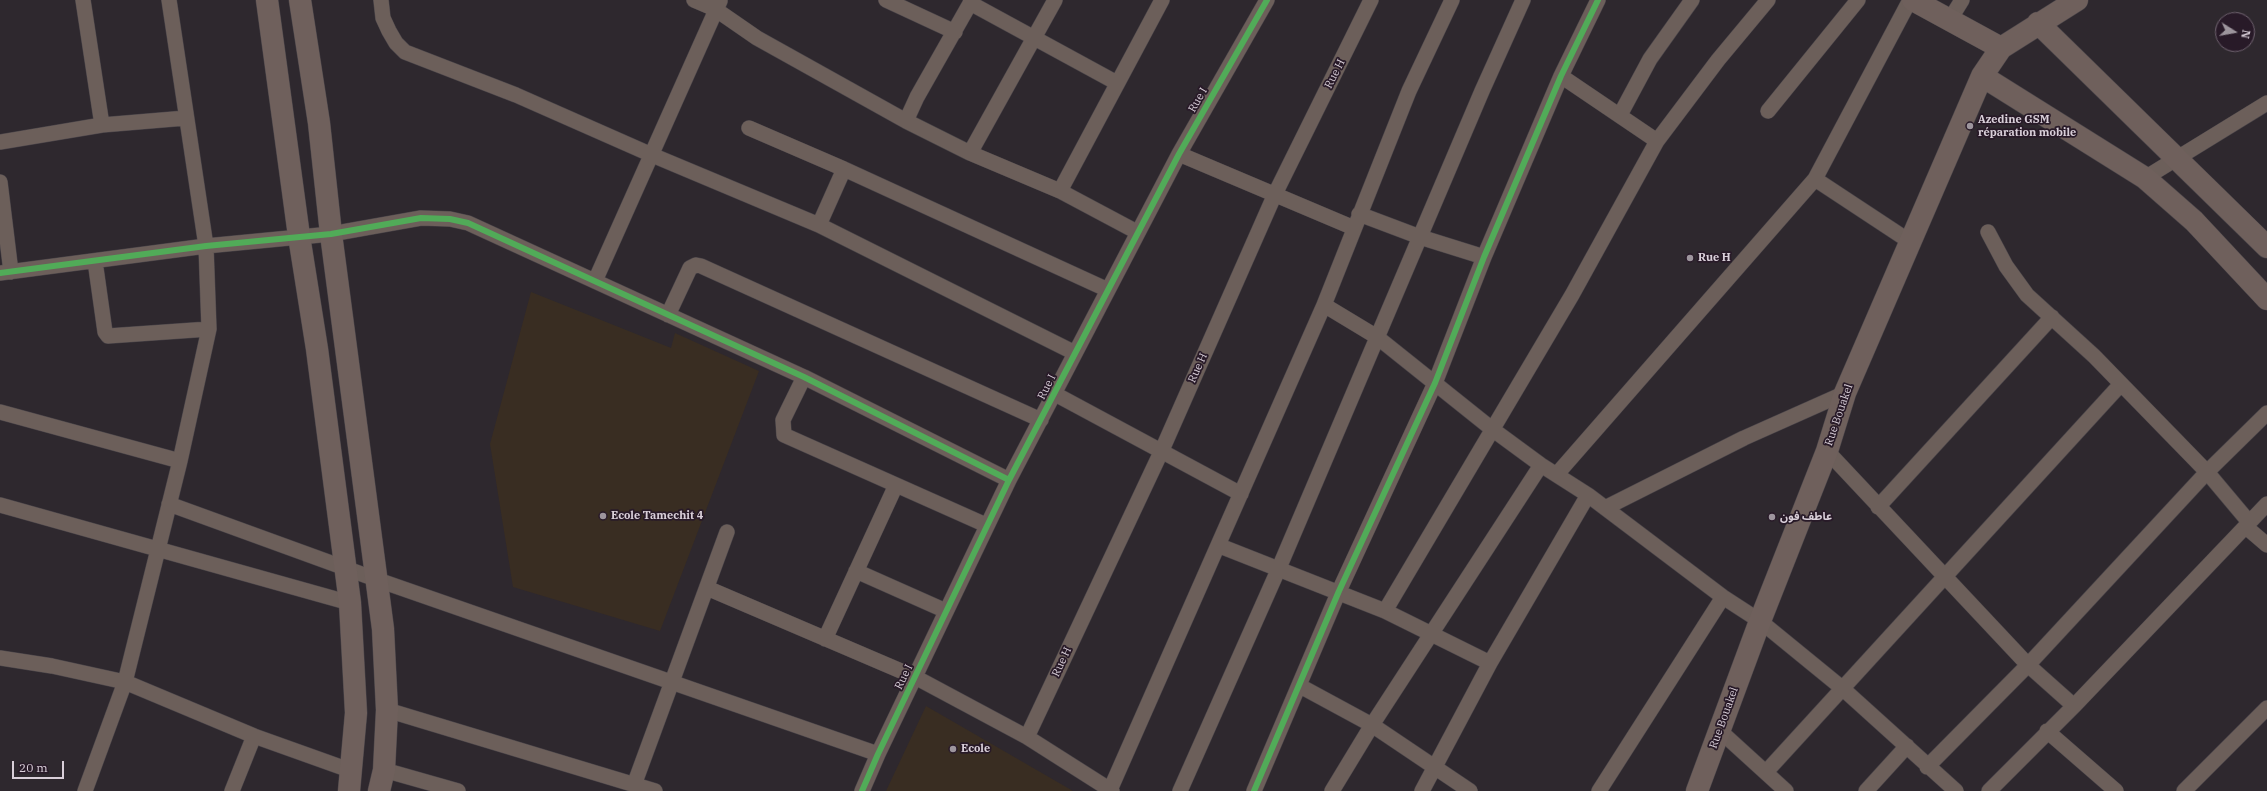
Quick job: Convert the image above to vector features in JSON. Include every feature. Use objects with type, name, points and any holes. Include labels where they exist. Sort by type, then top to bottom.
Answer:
[{"type":"main road","points":[[267,0],[299,236],[318,349],[350,603],[356,690],[350,781]]},
{"type":"main road","points":[[300,0],[319,124],[331,234],[378,580],[383,629],[387,710],[384,770],[379,791]]},
{"type":"main road","points":[[1913,0],[2001,48],[2038,23],[2077,0]]},
{"type":"main road","points":[[2038,23],[2267,247]]},
{"type":"main road","name":"Rue Bouakel","points":[[1697,791],[1760,621],[1827,451],[1845,393],[1909,241],[1982,76],[2001,48]]},
{"type":"main road","points":[[1982,76],[2145,178],[2194,222],[2267,299]]},
{"type":"street","points":[[83,0],[102,125]]},
{"type":"street","points":[[85,791],[124,682],[180,461],[209,329],[206,246],[168,0]]},
{"type":"street","points":[[381,0],[383,18],[388,31],[396,43],[405,52],[516,95],[652,155],[819,225],[1075,353]]},
{"type":"street","points":[[694,0],[718,5],[758,38],[906,121],[970,153],[1060,191],[1137,232]]},
{"type":"street","points":[[886,0],[955,32]]},
{"type":"street","points":[[970,153],[1055,0]]},
{"type":"street","points":[[1060,191],[1162,0]]},
{"type":"street","name":"Rue I","points":[[862,791],[986,525],[1009,480],[1055,394],[1137,232],[1179,154],[1267,0]]},
{"type":"street","name":"Rue H","points":[[1027,737],[1162,450],[1275,194],[1371,0]]},
{"type":"street","points":[[707,588],[915,677],[1027,737],[1111,791],[1220,546],[1241,494],[1324,305],[1409,91],[1452,0]]},
{"type":"street","points":[[1180,791],[1279,568],[1523,0]]},
{"type":"street","points":[[1254,791],[1300,686],[1339,591],[1435,383],[1484,257],[1561,76],[1598,0]]},
{"type":"street","points":[[1620,115],[1650,59],[1692,0]]},
{"type":"street","points":[[1384,611],[1572,295],[1658,141],[1718,60],[1768,0]]},
{"type":"street","points":[[1768,111],[1858,0]]},
{"type":"street","points":[[1557,474],[1815,179],[1910,0]]},
{"type":"street","points":[[1949,21],[1962,0]]},
{"type":"street","points":[[906,121],[917,98],[971,2],[1117,83]]},
{"type":"street","points":[[595,281],[718,5]]},
{"type":"street","points":[[1561,76],[1658,141]]},
{"type":"street","points":[[2145,178],[2176,157],[2267,103]]},
{"type":"street","points":[[0,142],[102,125],[186,118]]},
{"type":"street","points":[[749,128],[844,169],[1108,290]]},
{"type":"street","points":[[1179,154],[1354,228]]},
{"type":"street","points":[[819,225],[844,169]]},
{"type":"street","points":[[1815,179],[1909,241]]},
{"type":"street","points":[[0,182],[6,273],[206,246],[331,234],[421,218],[450,219],[468,223],[804,378],[1009,480]]},
{"type":"street","points":[[1359,214],[1420,237],[1484,257]]},
{"type":"street","points":[[1988,232],[2006,266],[2028,295],[2120,384],[2207,472],[2248,525],[2267,545]]},
{"type":"street","points":[[95,261],[105,332],[108,336],[209,329]]},
{"type":"street","points":[[668,315],[690,268],[696,265],[701,266],[1041,420]]},
{"type":"street","points":[[1324,305],[1377,337],[1492,429],[1541,465],[1557,474],[1605,508],[1723,597],[1760,621],[1842,688],[1907,746],[1927,767],[1956,791]]},
{"type":"street","points":[[1878,507],[2052,317]]},
{"type":"street","points":[[804,378],[783,420],[784,435],[986,525]]},
{"type":"street","points":[[1766,772],[1943,576],[2120,384]]},
{"type":"street","points":[[1605,508],[1744,438],[1845,393]]},
{"type":"street","points":[[1055,394],[1162,450],[1241,494]]},
{"type":"street","points":[[0,412],[180,461]]},
{"type":"street","points":[[1927,767],[2028,665],[2207,472],[2267,413]]},
{"type":"street","points":[[1827,451],[2028,665],[2074,706]]},
{"type":"street","points":[[1332,791],[1372,725],[1541,465]]},
{"type":"street","points":[[825,639],[896,485]]},
{"type":"street","points":[[1422,791],[1490,663],[1588,496]]},
{"type":"street","points":[[0,504],[350,603]]},
{"type":"street","points":[[169,504],[378,580],[878,754]]},
{"type":"street","points":[[1989,791],[2047,731],[2074,706],[2267,504]]},
{"type":"street","points":[[634,786],[728,532]]},
{"type":"street","points":[[1220,546],[1339,591],[1432,633],[1490,663]]},
{"type":"street","points":[[856,571],[946,611]]},
{"type":"street","points":[[1599,791],[1723,597]]},
{"type":"street","points":[[0,658],[52,666],[124,682],[254,736],[350,781]]},
{"type":"street","points":[[1300,686],[1372,725],[1470,791]]},
{"type":"street","points":[[2184,791],[2267,708]]},
{"type":"street","points":[[387,710],[634,786],[655,791]]},
{"type":"street","points":[[1719,730],[1786,791]]},
{"type":"street","points":[[2047,731],[2116,791]]},
{"type":"street","points":[[232,791],[254,736]]},
{"type":"street","points":[[1866,791],[1907,746]]},
{"type":"street","points":[[384,770],[458,791]]},
{"type":"shaded area","name":"Ecole Tamechit 4","points":[[531,292],[671,348],[675,333],[759,371],[660,631],[513,587],[490,444]]},
{"type":"shaded area","name":"Ecole","points":[[926,706],[1073,791],[886,791]]},
{"type":"cycle path","points":[[862,791],[878,754],[1009,480],[1179,154],[1267,0]]},
{"type":"cycle path","points":[[1254,791],[1339,591],[1435,383],[1484,257],[1561,76],[1598,0]]},
{"type":"cycle path","points":[[0,273],[206,246],[331,234],[421,218],[450,219],[468,223],[804,377],[1009,480]]},
{"type":"place","name":"Azedine GSM réparation mobile","points":[[1970,126]]},
{"type":"place","name":"Rue H","points":[[1690,258]]},
{"type":"place","name":"Ecole Tamechit 4","points":[[603,516]]},
{"type":"place","name":"عاطف فون","points":[[1772,517]]},
{"type":"place","name":"Ecole","points":[[953,749]]}]
